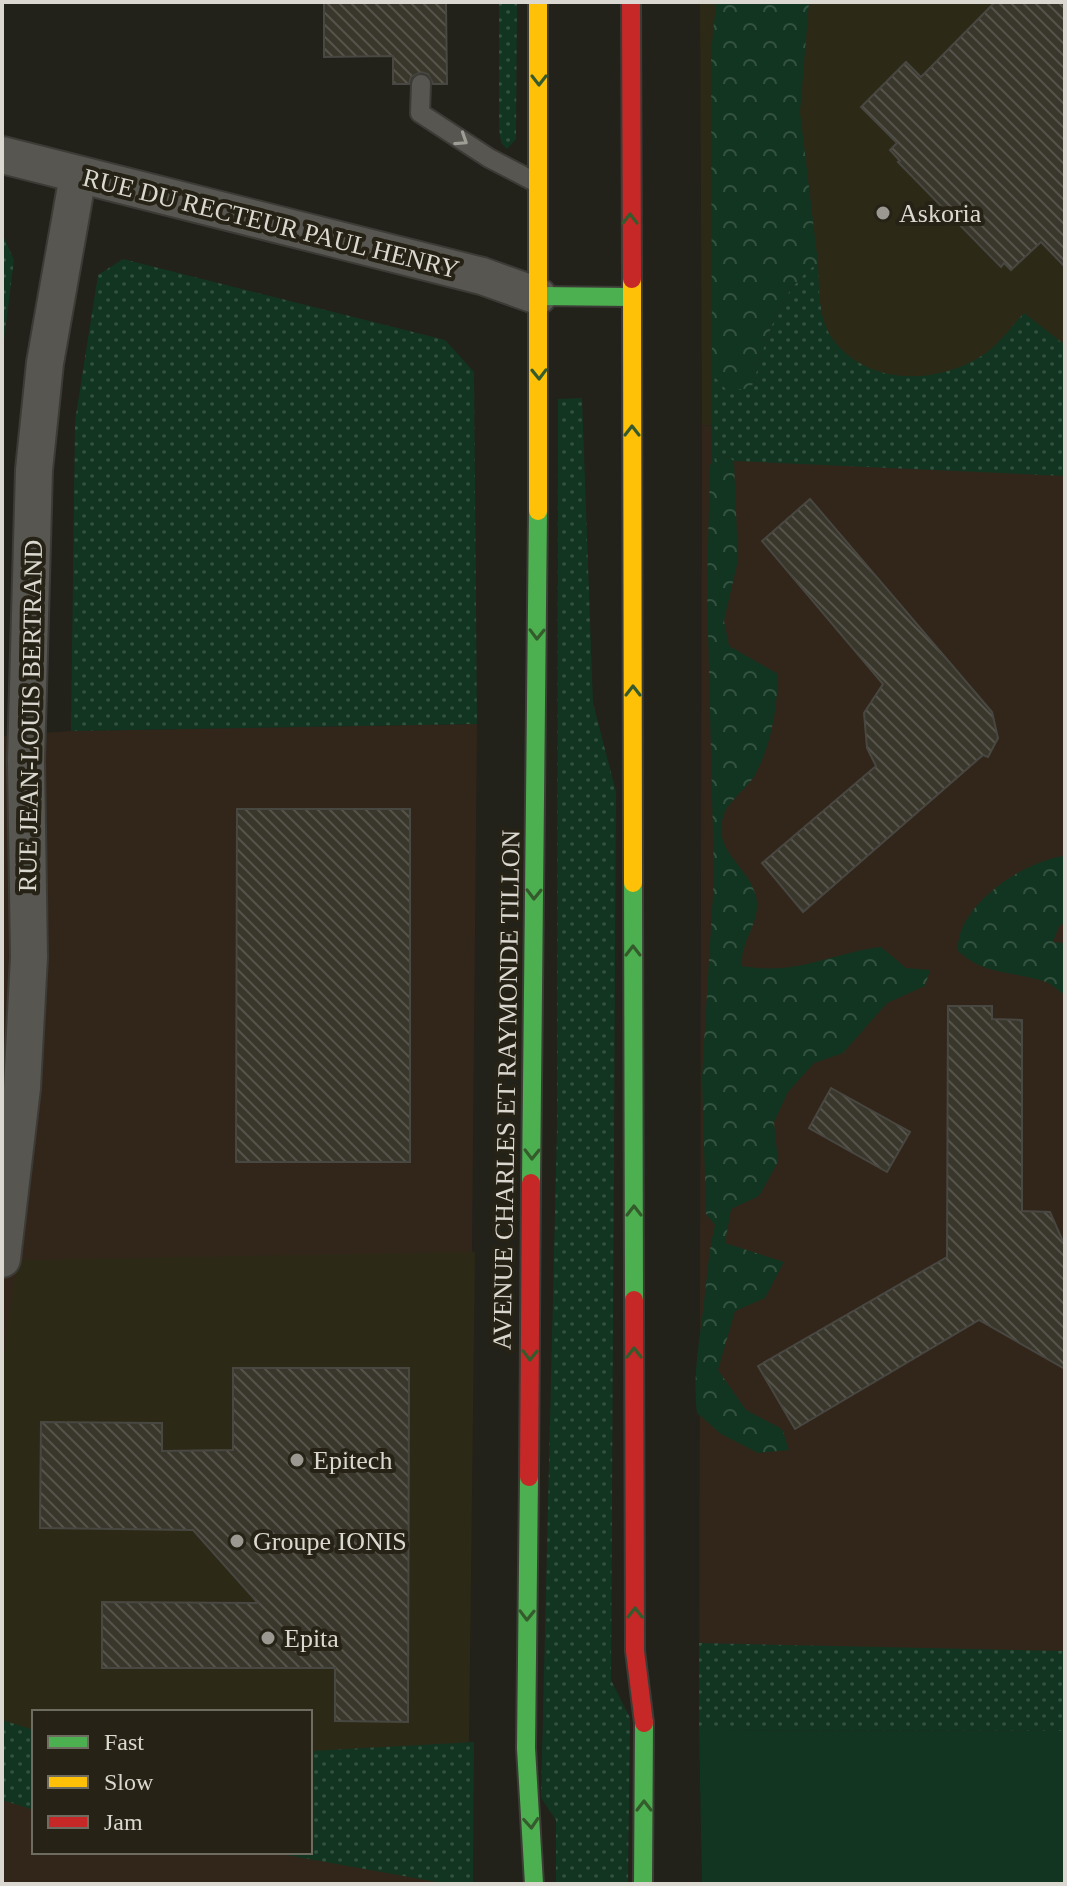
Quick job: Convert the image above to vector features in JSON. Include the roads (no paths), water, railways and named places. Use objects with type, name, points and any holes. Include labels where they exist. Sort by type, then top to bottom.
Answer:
[{"type":"main road","name":"AVENUE CHARLES ET RAYMONDE TILLON","points":[[534,1884],[526,1748],[538,2]]},
{"type":"main road","points":[[631,2],[635,1651],[644,1704],[643,1884]]},
{"type":"main road","points":[[538,296],[631,297]]},
{"type":"street","name":"RUE DU RECTEUR PAUL HENRY","points":[[2,155],[482,276],[538,296]]},
{"type":"street","name":"RUE JEAN-LOUIS BERTRAND","points":[[2,1259],[22,1088],[29,957],[26,761],[34,470],[45,363],[78,175]]},
{"type":"lane","points":[[421,84],[420,113],[489,158],[539,184]]},
{"type":"place","name":"Askoria","points":[[883,213]]},
{"type":"place","name":"Epitech","points":[[297,1460]]},
{"type":"place","name":"Groupe IONIS","points":[[237,1541]]},
{"type":"place","name":"Epita","points":[[268,1638]]}]
